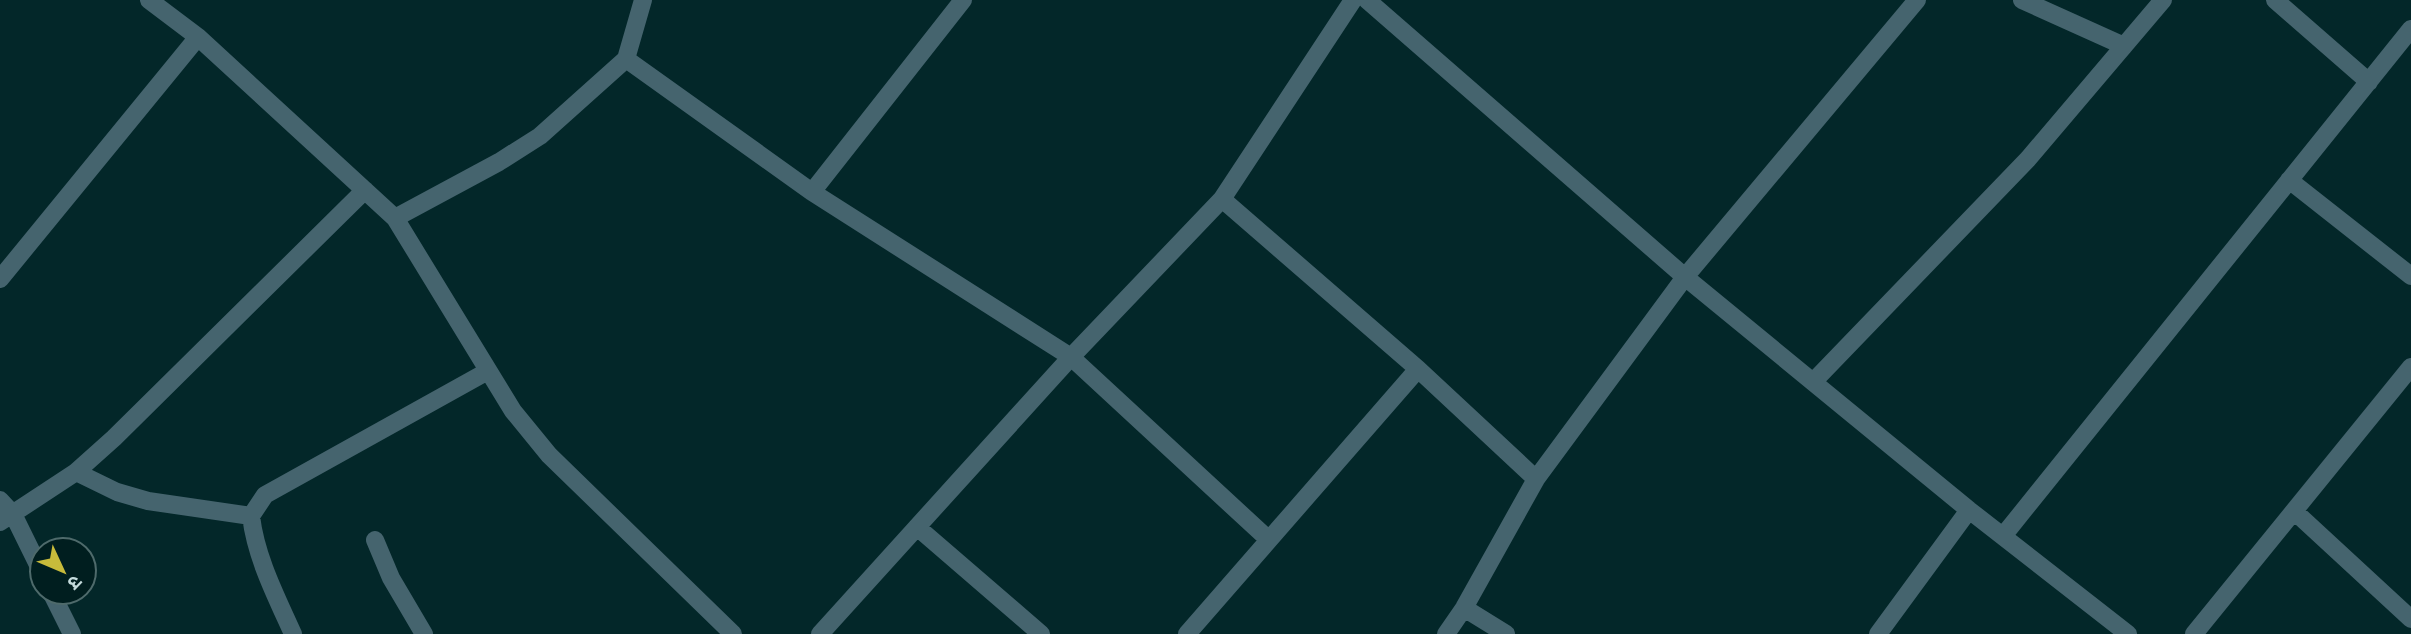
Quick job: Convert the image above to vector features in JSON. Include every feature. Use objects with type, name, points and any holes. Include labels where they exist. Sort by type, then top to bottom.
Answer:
[{"type":"street","points":[[149,0],[198,37],[395,218],[513,411],[549,455],[733,634]]},
{"type":"street","points":[[395,218],[499,162],[540,136],[626,60],[643,0]]},
{"type":"street","points":[[812,192],[963,0]]},
{"type":"street","points":[[820,634],[1071,357],[1222,199],[1353,0]]},
{"type":"street","points":[[1367,0],[1685,276],[1969,510],[2128,634]]},
{"type":"street","points":[[1446,634],[1464,608],[1536,479],[1685,276],[1917,0]]},
{"type":"street","points":[[2022,0],[2124,46]]},
{"type":"street","points":[[1813,382],[2028,159],[2164,0]]},
{"type":"street","points":[[2274,0],[2368,82]]},
{"type":"street","points":[[2003,536],[2411,29]]},
{"type":"street","points":[[0,279],[198,37]]},
{"type":"street","points":[[626,60],[812,192],[1071,357],[1269,540]]},
{"type":"street","points":[[2289,180],[2411,276]]},
{"type":"street","points":[[7,518],[76,472],[114,438],[365,190]]},
{"type":"street","points":[[1222,199],[1418,369],[1536,479]]},
{"type":"street","points":[[2194,634],[2411,367]]},
{"type":"street","points":[[1187,634],[1418,369]]},
{"type":"street","points":[[293,634],[268,579],[254,539],[251,516],[265,495],[488,372]]},
{"type":"street","points":[[76,472],[117,492],[148,501],[251,516]]},
{"type":"street","points":[[0,500],[7,518],[28,551]]},
{"type":"street","points":[[1878,634],[1969,510]]},
{"type":"street","points":[[2294,511],[2411,619]]},
{"type":"street","points":[[917,527],[1041,634]]},
{"type":"street","points":[[375,540],[391,578],[424,634]]},
{"type":"street","points":[[58,606],[72,634]]},
{"type":"street","points":[[1464,608],[1506,634]]}]
